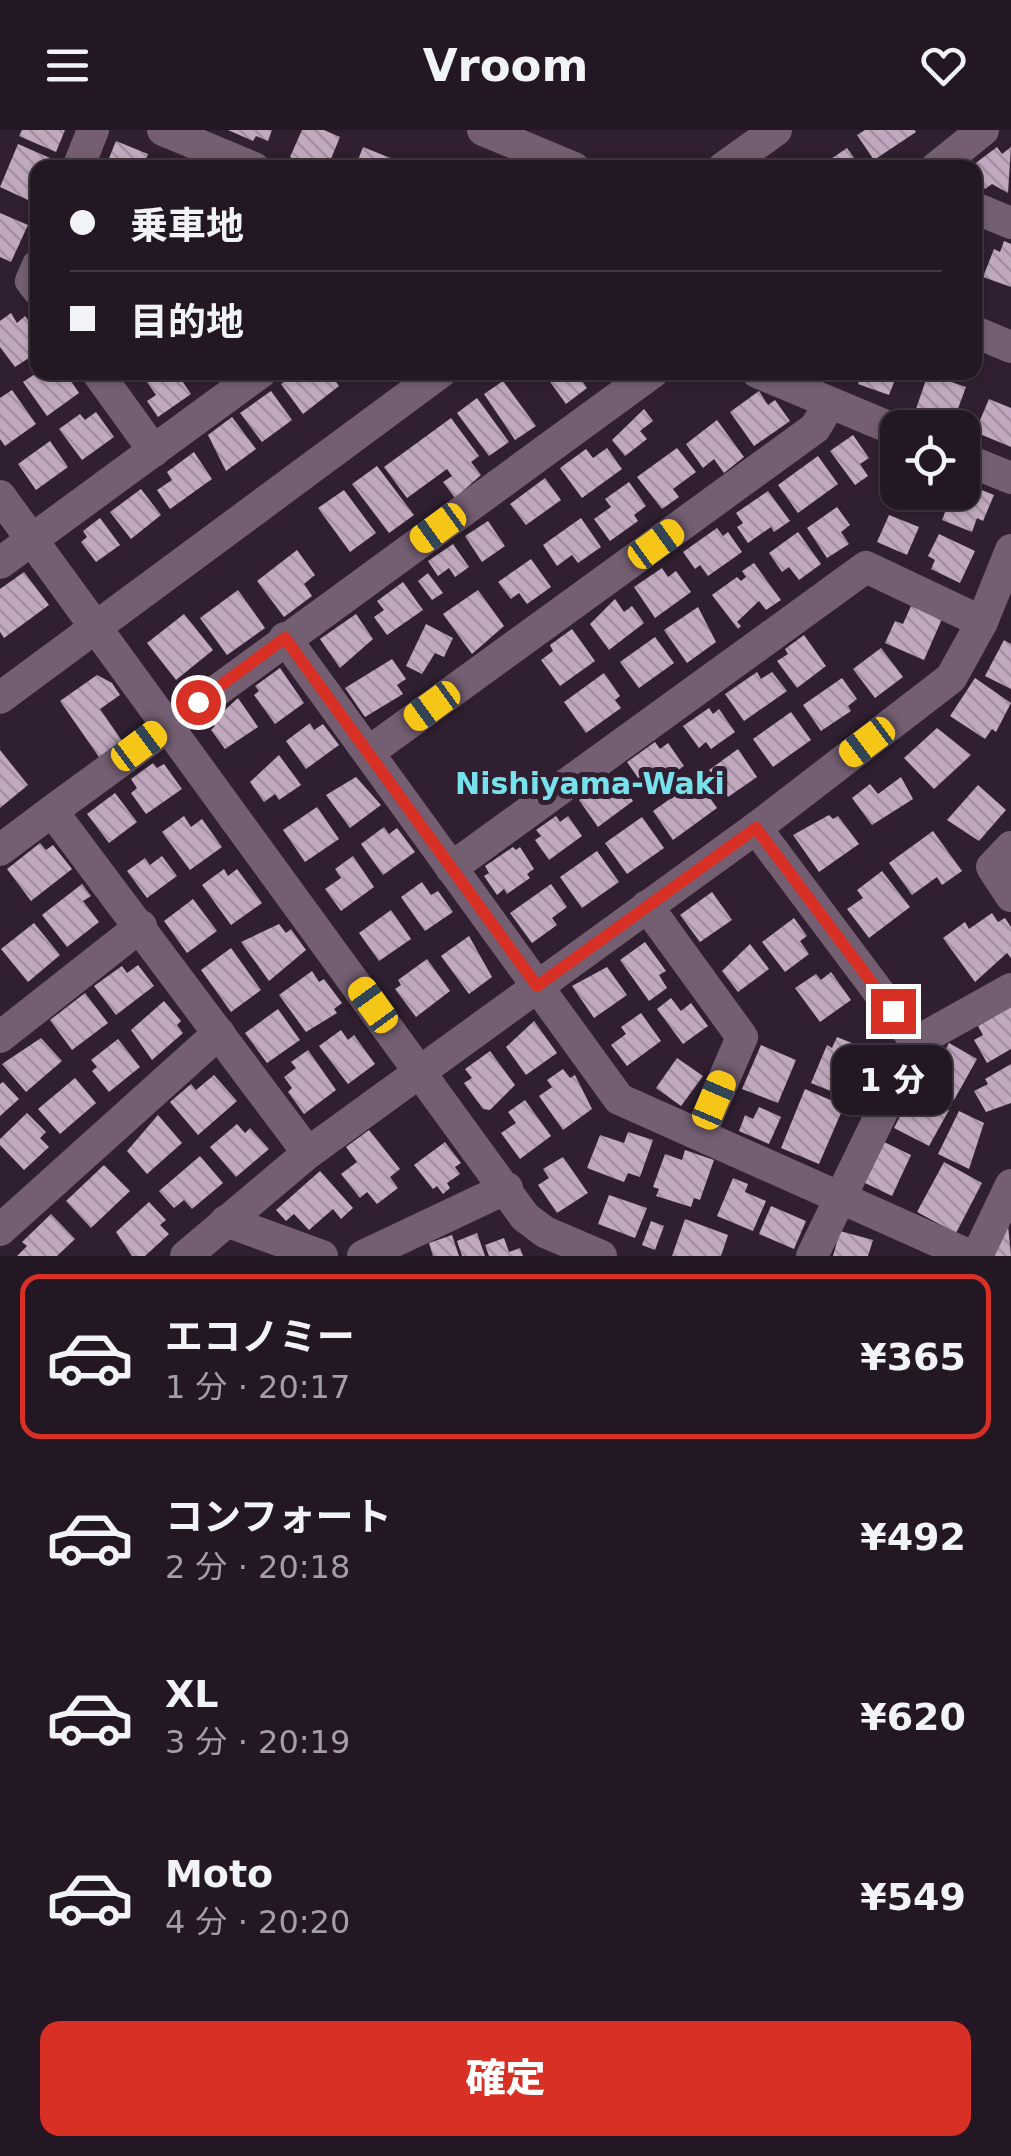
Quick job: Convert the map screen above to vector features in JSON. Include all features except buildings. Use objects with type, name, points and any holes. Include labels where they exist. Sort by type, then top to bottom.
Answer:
[{"type":"street","points":[[81,160],[93,130]]},
{"type":"street","points":[[163,130],[229,160]]},
{"type":"street","points":[[483,130],[555,160]]},
{"type":"street","points":[[735,160],[776,130]]},
{"type":"street","points":[[946,160],[984,130]]},
{"type":"street","points":[[982,211],[1011,223]]},
{"type":"street","points":[[982,335],[1011,347]]},
{"type":"street","points":[[103,380],[154,450]]},
{"type":"street","points":[[0,563],[251,380]]},
{"type":"street","points":[[0,698],[95,624],[430,380]]},
{"type":"street","points":[[0,850],[642,380]]},
{"type":"street","points":[[776,380],[880,424]]},
{"type":"street","points":[[368,752],[815,428],[830,403]]},
{"type":"street","points":[[980,465],[1011,478]]},
{"type":"street","points":[[0,496],[526,1217],[545,1232],[601,1256]]},
{"type":"street","points":[[186,1256],[308,1153],[756,828],[951,678],[982,622],[1011,550]]},
{"type":"street","points":[[452,868],[866,568],[982,622]]},
{"type":"street","points":[[285,638],[619,1099],[974,1256],[1011,1185]]},
{"type":"street","points":[[52,811],[308,1153]]},
{"type":"street","points":[[756,828],[916,1042]]},
{"type":"street","points":[[1011,847],[992,867],[1011,896]]},
{"type":"street","points":[[647,906],[742,1037],[700,1132]]},
{"type":"street","points":[[0,1037],[141,926]]},
{"type":"street","points":[[812,1256],[916,1042],[1011,989]]},
{"type":"street","points":[[0,1230],[220,1033]]},
{"type":"street","points":[[363,1256],[507,1188]]},
{"type":"street","points":[[226,1221],[322,1256]]},
{"type":"district","name":"Nishiyama-Waki","points":[[590,784]]},
{"type":"route","points":[[198,702],[285,638],[537,986],[756,828],[893,1011]]}]
